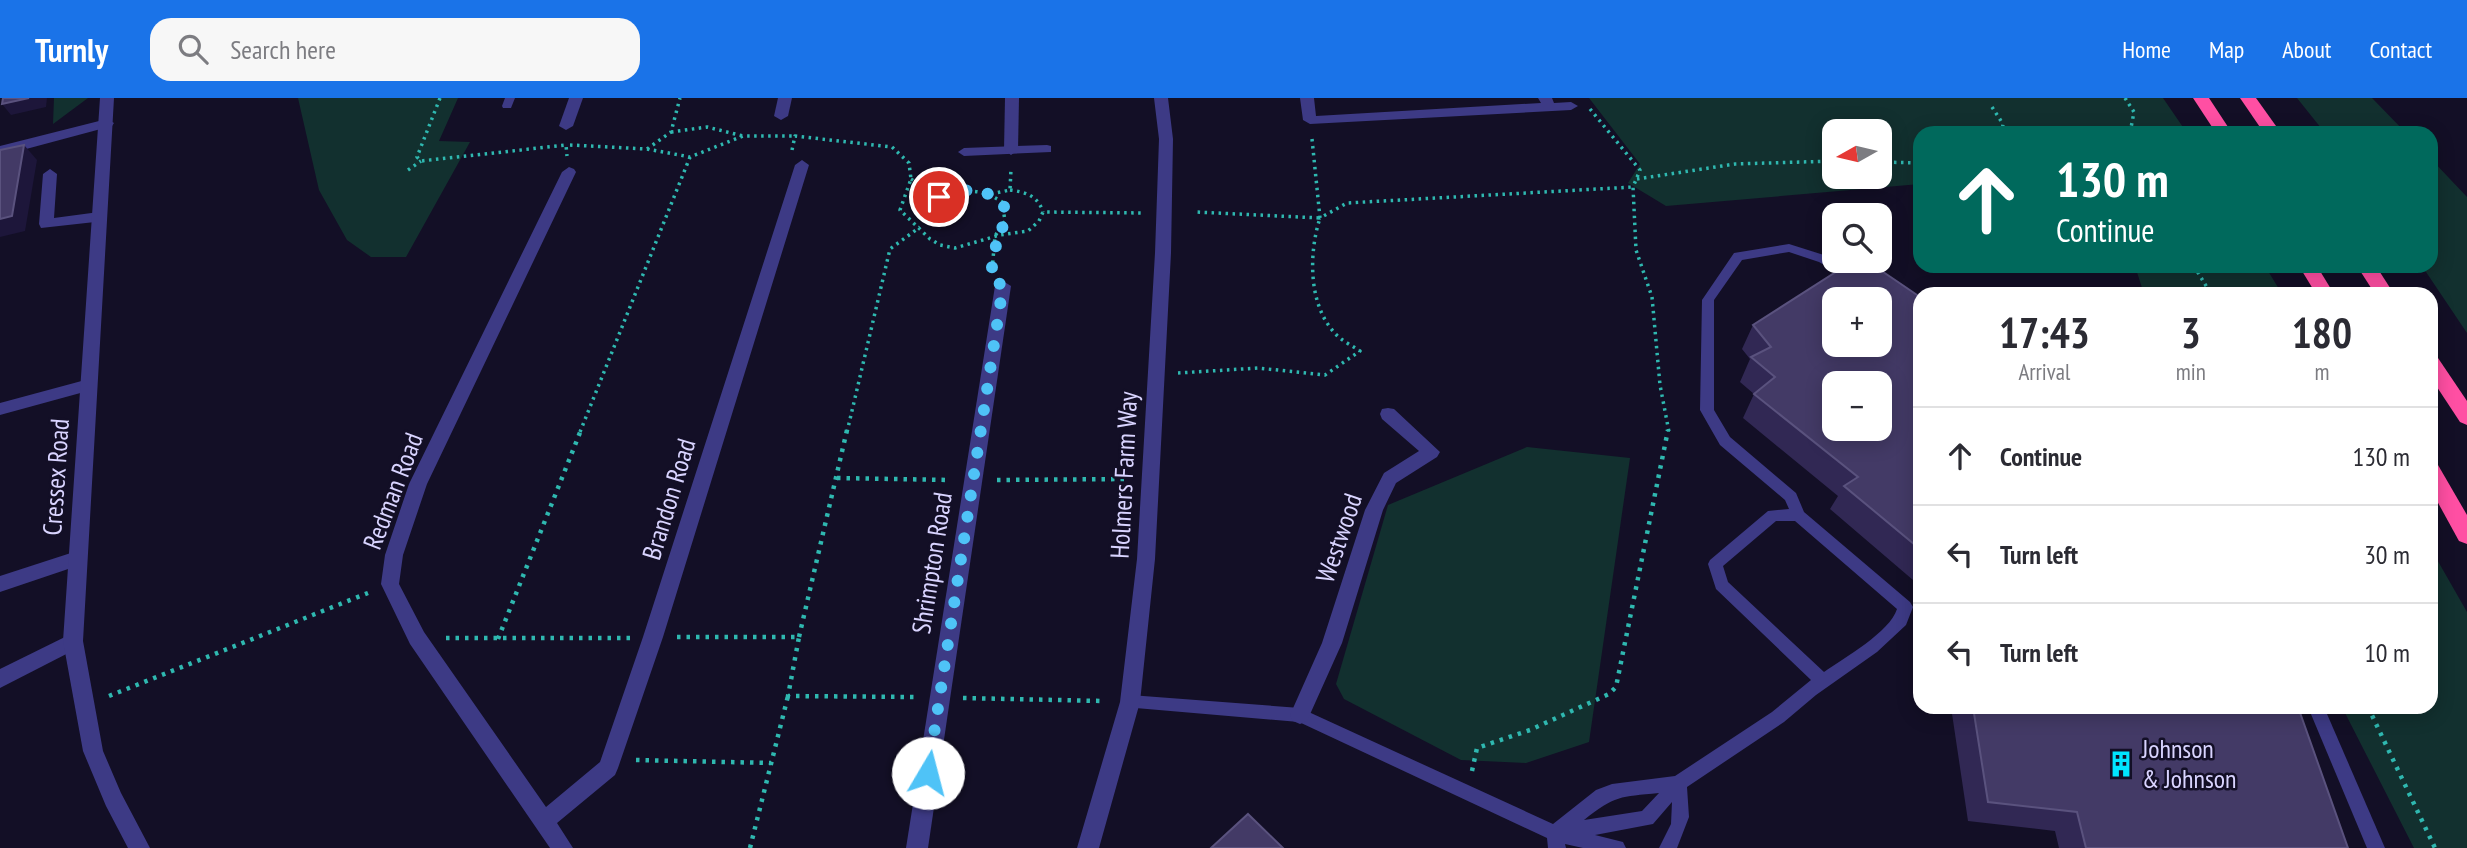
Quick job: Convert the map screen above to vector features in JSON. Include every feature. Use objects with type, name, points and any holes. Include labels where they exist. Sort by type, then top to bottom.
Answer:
[{"type":"highway","points":[[2201,98],[2219,126]]},
{"type":"highway","points":[[2248,98],[2268,126]]},
{"type":"highway","points":[[2438,374],[2467,417]]},
{"type":"highway","points":[[2438,483],[2467,535]]},
{"type":"street","name":"Cressex Road","points":[[107,98],[73,641],[93,751],[113,799],[139,848]]},
{"type":"street","points":[[566,126],[576,98]]},
{"type":"street","points":[[781,116],[785,98]]},
{"type":"street","points":[[1011,150],[1012,98]]},
{"type":"street","name":"Holmers Farm Way","points":[[1088,848],[1130,702],[1146,559],[1166,139],[1161,98]]},
{"type":"street","points":[[1307,98],[1310,120],[1547,103],[1572,106]]},
{"type":"street","points":[[0,151],[107,123]]},
{"type":"street","name":"Brandon Road","points":[[543,822],[608,768],[653,638],[802,165]]},
{"type":"street","name":"Redman Road","points":[[562,848],[418,638],[390,584],[394,555],[418,484],[569,172]]},
{"type":"street","points":[[50,174],[46,224],[99,217]]},
{"type":"street","name":"Shrimpton Road","points":[[917,848],[1003,286]]},
{"type":"street","points":[[0,410],[89,385]]},
{"type":"street","name":"Westwood","points":[[1300,715],[1332,643],[1374,510],[1390,478],[1431,452],[1388,414]]},
{"type":"street","points":[[0,584],[77,559]]},
{"type":"street","points":[[0,679],[73,641]]},
{"type":"lane","points":[[964,152],[1046,149]]},
{"type":"lane","points":[[1556,841],[1647,818],[1678,783],[1779,717],[1823,681],[1872,647],[1901,621],[1905,607],[1798,516],[1791,497],[1725,441],[1707,410],[1708,300],[1738,257],[1789,248],[1823,260],[1871,287]]},
{"type":"lane","points":[[1798,516],[1773,515],[1715,564],[1721,585],[1823,681]]},
{"type":"lane","points":[[1130,702],[1300,715],[1512,814],[1556,841],[1617,848]]},
{"type":"lane","points":[[2319,714],[2376,848]]},
{"type":"lane","points":[[1556,841],[1602,796],[1618,789],[1678,783]]},
{"type":"lane","points":[[1668,848],[1679,831],[1682,813],[1678,783]]},
{"type":"path","points":[[421,161],[417,158],[440,98]]},
{"type":"path","points":[[671,132],[680,98]]},
{"type":"path","points":[[2125,98],[2134,112],[2131,126]]},
{"type":"path","points":[[1467,792],[1477,748],[1530,730],[1609,694],[1616,687],[1669,435],[1660,385],[1652,297],[1636,250],[1633,187],[1640,170],[1590,109],[1572,106]]},
{"type":"path","points":[[1992,107],[2003,126]]},
{"type":"path","points":[[781,116],[794,122],[795,136]]},
{"type":"path","points":[[1156,374],[1258,368],[1325,374],[1360,351],[1334,333],[1319,312],[1313,235],[1320,218],[1310,120]]},
{"type":"path","points":[[566,126],[566,145]]},
{"type":"path","points":[[647,149],[671,132],[696,126],[718,126],[743,136]]},
{"type":"path","points":[[408,170],[421,161],[566,145],[647,149],[690,157],[743,136],[809,136],[892,147],[909,163],[911,179],[900,210],[920,227],[930,241],[952,248],[977,245],[995,236],[1004,226],[1006,210],[1002,202],[990,194]]},
{"type":"path","points":[[1010,190],[1011,150]]},
{"type":"path","points":[[498,639],[690,157]]},
{"type":"path","points":[[1636,179],[1661,173],[1752,162],[1822,161]]},
{"type":"path","points":[[1892,162],[1913,163]]},
{"type":"path","points":[[911,179],[939,197],[962,190],[990,194],[1010,190],[1021,191],[1037,198],[1043,212],[1041,219],[1027,232],[995,236]]},
{"type":"path","points":[[1196,212],[1320,218],[1347,202],[1633,187]]},
{"type":"path","points":[[1043,212],[1145,213]]},
{"type":"path","points":[[750,848],[788,696],[799,637],[890,249],[920,227]]},
{"type":"path","points":[[995,236],[996,248],[990,277],[1003,286]]},
{"type":"path","points":[[109,696],[390,584]]},
{"type":"path","points":[[418,638],[799,637]]},
{"type":"path","points":[[788,696],[1130,702]]},
{"type":"path","points":[[2371,714],[2435,848]]},
{"type":"path","points":[[610,759],[771,763]]},
{"type":"green space","points":[[54,98],[88,98],[53,124]]},
{"type":"green space","points":[[298,98],[458,98],[439,141],[470,142],[406,257],[371,257],[347,240],[319,190]]},
{"type":"green space","points":[[1589,98],[2163,98],[2182,126],[1913,126],[1913,185],[1892,186],[1892,119],[1822,119],[1822,189],[1862,189],[1666,206],[1628,183],[1640,164]]},
{"type":"green space","points":[[2297,98],[2372,98],[2399,126],[2319,126]]},
{"type":"green space","points":[[2438,166],[2467,197],[2467,333],[2427,273],[2438,273]]},
{"type":"green space","points":[[2137,273],[2269,273],[2278,287],[2142,287]]},
{"type":"green space","points":[[1527,447],[1630,458],[1589,742],[1526,763],[1461,760],[1344,699],[1336,684],[1388,505]]},
{"type":"green space","points":[[2438,561],[2467,612],[2467,848],[2414,848],[2346,714],[2438,714]]},
{"type":"building","points":[[3,98],[29,98],[2,104]]},
{"type":"building","points":[[24,145],[12,216],[0,219],[0,150]]},
{"type":"building","points":[[1834,273],[1885,273],[1913,292],[1913,543],[1844,486],[1858,477],[1754,394],[1775,377],[1751,357],[1771,347],[1753,325]]},
{"type":"building","name":"Johnson & Johnson","points":[[1974,714],[2300,714],[2348,848],[2086,848],[2077,812],[1988,802]]},
{"type":"building","points":[[1248,814],[1283,848],[1211,848]]},
{"type":"place","name":"Johnson & Johnson","points":[[2121,764]]},
{"type":"route","points":[[928,773],[1003,286],[990,277],[996,248],[995,236],[1007,218],[1002,202],[986,192],[962,190],[939,197]]}]
